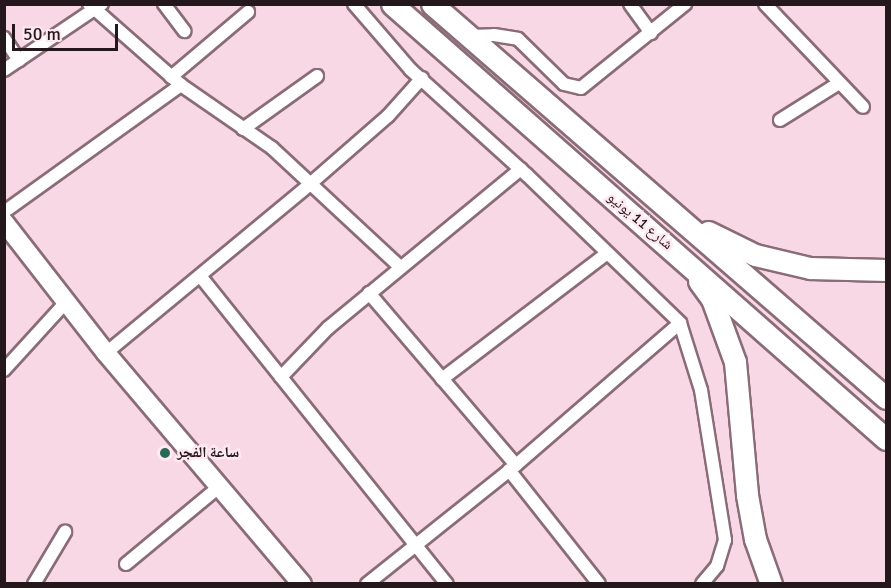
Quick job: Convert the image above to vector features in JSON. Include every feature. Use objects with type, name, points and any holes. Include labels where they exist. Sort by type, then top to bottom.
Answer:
[{"type":"highway","name":"شارع 11 يونيو","points":[[392,4],[443,53],[679,254],[886,439]]},
{"type":"highway","name":"شارع 11 يونيو","points":[[432,4],[886,398]]},
{"type":"highway","points":[[650,229],[675,214],[755,255],[810,268],[886,270]]},
{"type":"highway","points":[[679,254],[712,299],[728,336],[739,390],[747,495],[755,539],[771,584]]},
{"type":"main road","points":[[4,222],[106,353],[302,584]]},
{"type":"street","points":[[164,4],[184,31]]},
{"type":"street","points":[[354,4],[411,70],[521,169],[606,254],[680,323],[701,390],[725,540],[717,566],[702,584]]},
{"type":"street","points":[[630,4],[651,33]]},
{"type":"street","points":[[468,37],[494,35],[518,39],[572,88],[592,82],[685,4]]},
{"type":"street","points":[[765,4],[863,107]]},
{"type":"street","points":[[4,70],[95,6],[176,81],[272,148],[400,267]]},
{"type":"street","points":[[4,212],[176,81],[248,12]]},
{"type":"street","points":[[4,38],[20,60]]},
{"type":"street","points":[[243,129],[317,76]]},
{"type":"street","points":[[106,353],[201,277],[310,184],[388,116],[422,78]]},
{"type":"street","points":[[780,120],[839,83]]},
{"type":"street","points":[[281,377],[328,328],[521,169]]},
{"type":"street","points":[[442,379],[606,254]]},
{"type":"street","points":[[201,277],[447,584]]},
{"type":"street","points":[[369,293],[442,379],[512,468],[598,584]]},
{"type":"street","points":[[4,370],[66,302]]},
{"type":"street","points":[[367,584],[512,468],[680,323]]},
{"type":"street","points":[[126,564],[220,486]]},
{"type":"street","points":[[34,584],[65,532]]},
{"type":"place","name":"ساعة الفجر","points":[[165,453]]}]
